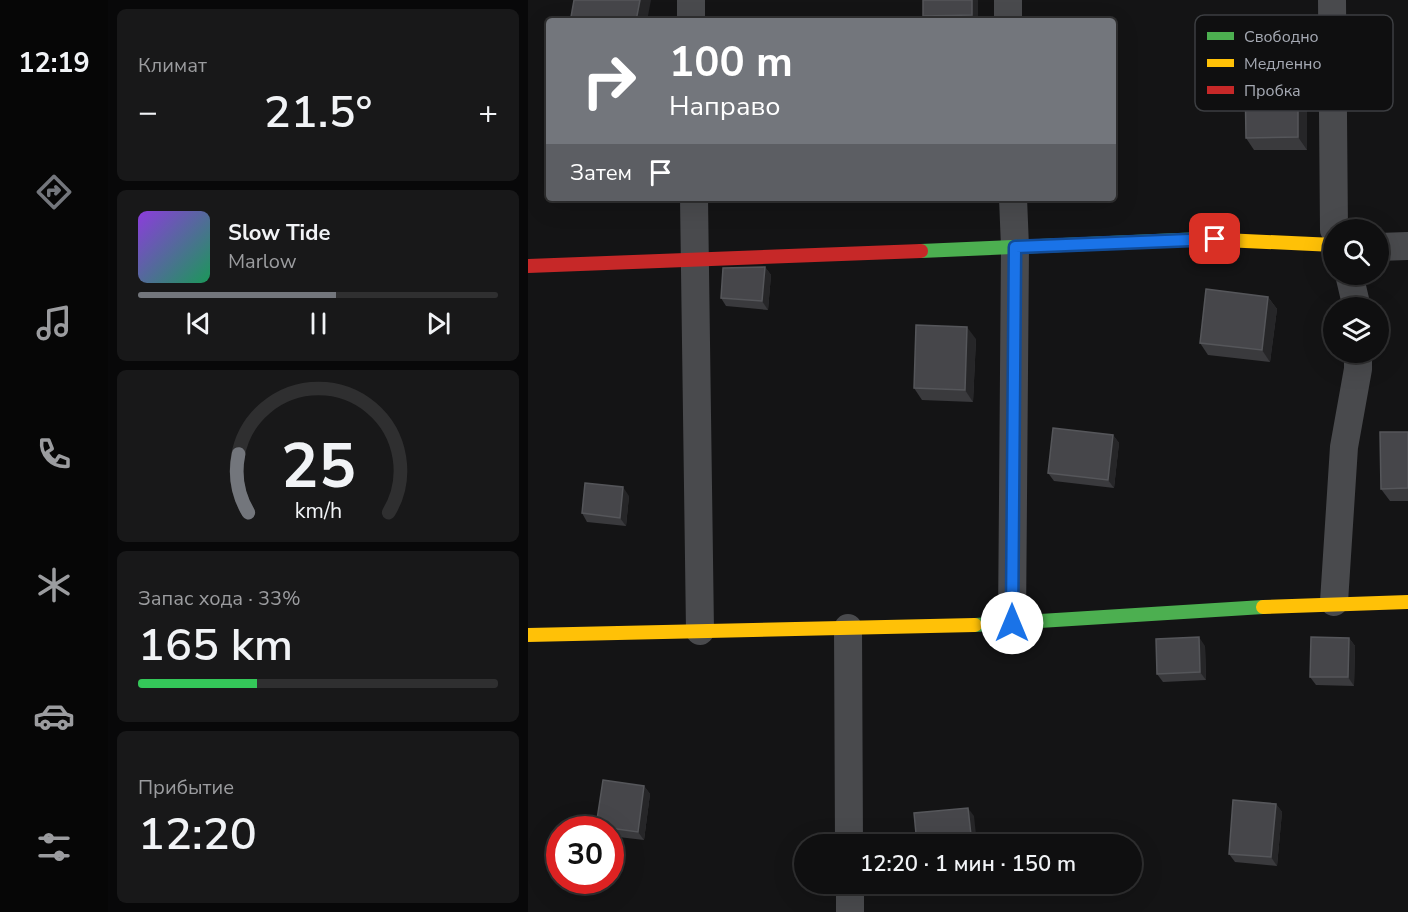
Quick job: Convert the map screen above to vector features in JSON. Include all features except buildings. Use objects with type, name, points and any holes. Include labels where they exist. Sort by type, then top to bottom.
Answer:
[{"type":"street","points":[[691,0],[691,18]]},
{"type":"street","points":[[1008,0],[1008,18]]},
{"type":"street","points":[[1332,0],[1332,15]]},
{"type":"street","points":[[1333,111],[1334,219]]},
{"type":"street","points":[[694,201],[700,631]]},
{"type":"street","points":[[1012,623],[1015,247],[1013,201]]},
{"type":"street","points":[[528,266],[1215,239],[1323,244]]},
{"type":"street","points":[[1389,247],[1408,246]]},
{"type":"street","points":[[1334,603],[1344,447],[1358,363]]},
{"type":"street","points":[[528,635],[1012,623],[1334,603],[1408,602]]},
{"type":"street","points":[[848,628],[849,834]]},
{"type":"street","points":[[850,894],[850,912]]},
{"type":"traffic: fast","points":[[921,251],[1202,239]]},
{"type":"traffic: fast","points":[[975,625],[1263,607]]},
{"type":"traffic: slow","points":[[1202,239],[1323,244]]},
{"type":"traffic: slow","points":[[1263,607],[1408,602]]},
{"type":"traffic: slow","points":[[528,635],[975,625]]},
{"type":"traffic: jam","points":[[528,266],[921,251]]},
{"type":"route","points":[[1012,623],[1015,247],[1215,239]]}]
